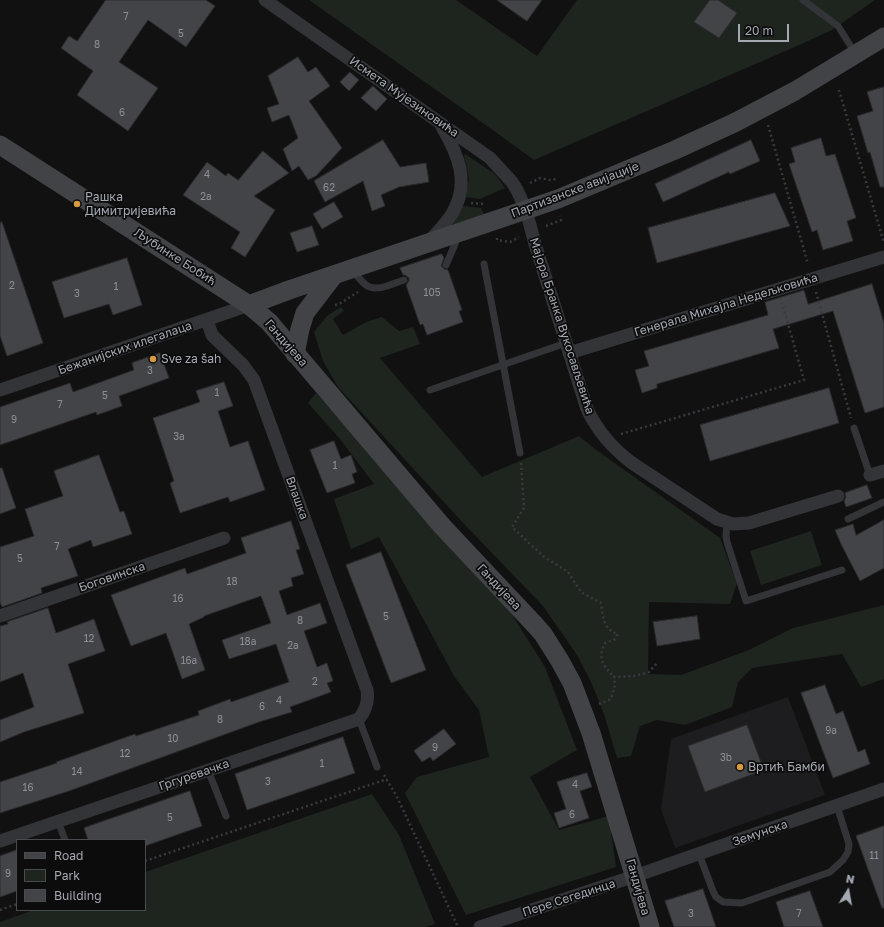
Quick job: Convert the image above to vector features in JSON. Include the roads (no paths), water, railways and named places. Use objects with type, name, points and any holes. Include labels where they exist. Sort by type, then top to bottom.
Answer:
[{"type":"main road","name":"Партизанске авијације","points":[[249,305],[458,232],[558,199],[706,137],[818,78],[884,37]]},
{"type":"main road","name":"Љубинке Бобић","points":[[0,145],[249,305]]},
{"type":"main road","points":[[296,354],[300,329],[305,313],[343,272]]},
{"type":"main road","name":"Гандијева","points":[[249,305],[269,322],[442,526],[535,625],[560,661],[572,683],[591,734],[650,927]]},
{"type":"street","name":"Исмета Мујезиновића","points":[[265,0],[490,158],[506,174],[517,190],[526,210]]},
{"type":"street","points":[[428,243],[447,221],[453,211],[458,201],[461,186],[461,169],[454,147],[440,122]]},
{"type":"street","name":"Мајора Бранка Вукосављевића","points":[[526,210],[567,348],[587,409],[596,428],[619,454],[718,519],[736,525],[838,496]]},
{"type":"street","name":"Генерала Михајла Недељковића","points":[[567,348],[778,289],[884,257]]},
{"type":"street","name":"Бежанијских илегалаца","points":[[0,390],[249,305]]},
{"type":"street","name":"Влашка","points":[[207,320],[212,335],[243,365],[254,380],[367,690],[367,706],[359,719]]},
{"type":"street","points":[[870,475],[884,471]]},
{"type":"street","name":"Боговинска","points":[[0,616],[224,538]]},
{"type":"street","name":"Гргуревачка","points":[[0,841],[359,719]]},
{"type":"street","name":"Земунска","points":[[635,876],[884,789]]},
{"type":"street","name":"Пере Сегединца","points":[[480,927],[635,876]]},
{"type":"lane","points":[[803,0],[838,26],[856,54]]},
{"type":"lane","points":[[446,265],[455,244],[458,232]]},
{"type":"lane","points":[[484,264],[520,453]]},
{"type":"lane","points":[[343,272],[371,287],[380,288],[404,280]]},
{"type":"lane","points":[[430,390],[503,365],[567,348]]},
{"type":"lane","points":[[854,428],[870,475]]},
{"type":"lane","points":[[848,519],[884,502]]},
{"type":"lane","points":[[727,523],[727,542],[746,601],[842,570]]},
{"type":"lane","points":[[359,719],[377,767]]},
{"type":"lane","points":[[208,770],[226,816]]},
{"type":"lane","points":[[699,854],[716,897],[723,902],[742,903],[830,872],[844,860],[848,852],[848,844],[838,806]]},
{"type":"lane","points":[[58,821],[65,839]]},
{"type":"place","name":"Рашка Димитријевића","points":[[77,204]]},
{"type":"place","name":"Sve za šah","points":[[153,359]]},
{"type":"place","name":"Вртић Бамби","points":[[740,767]]}]
